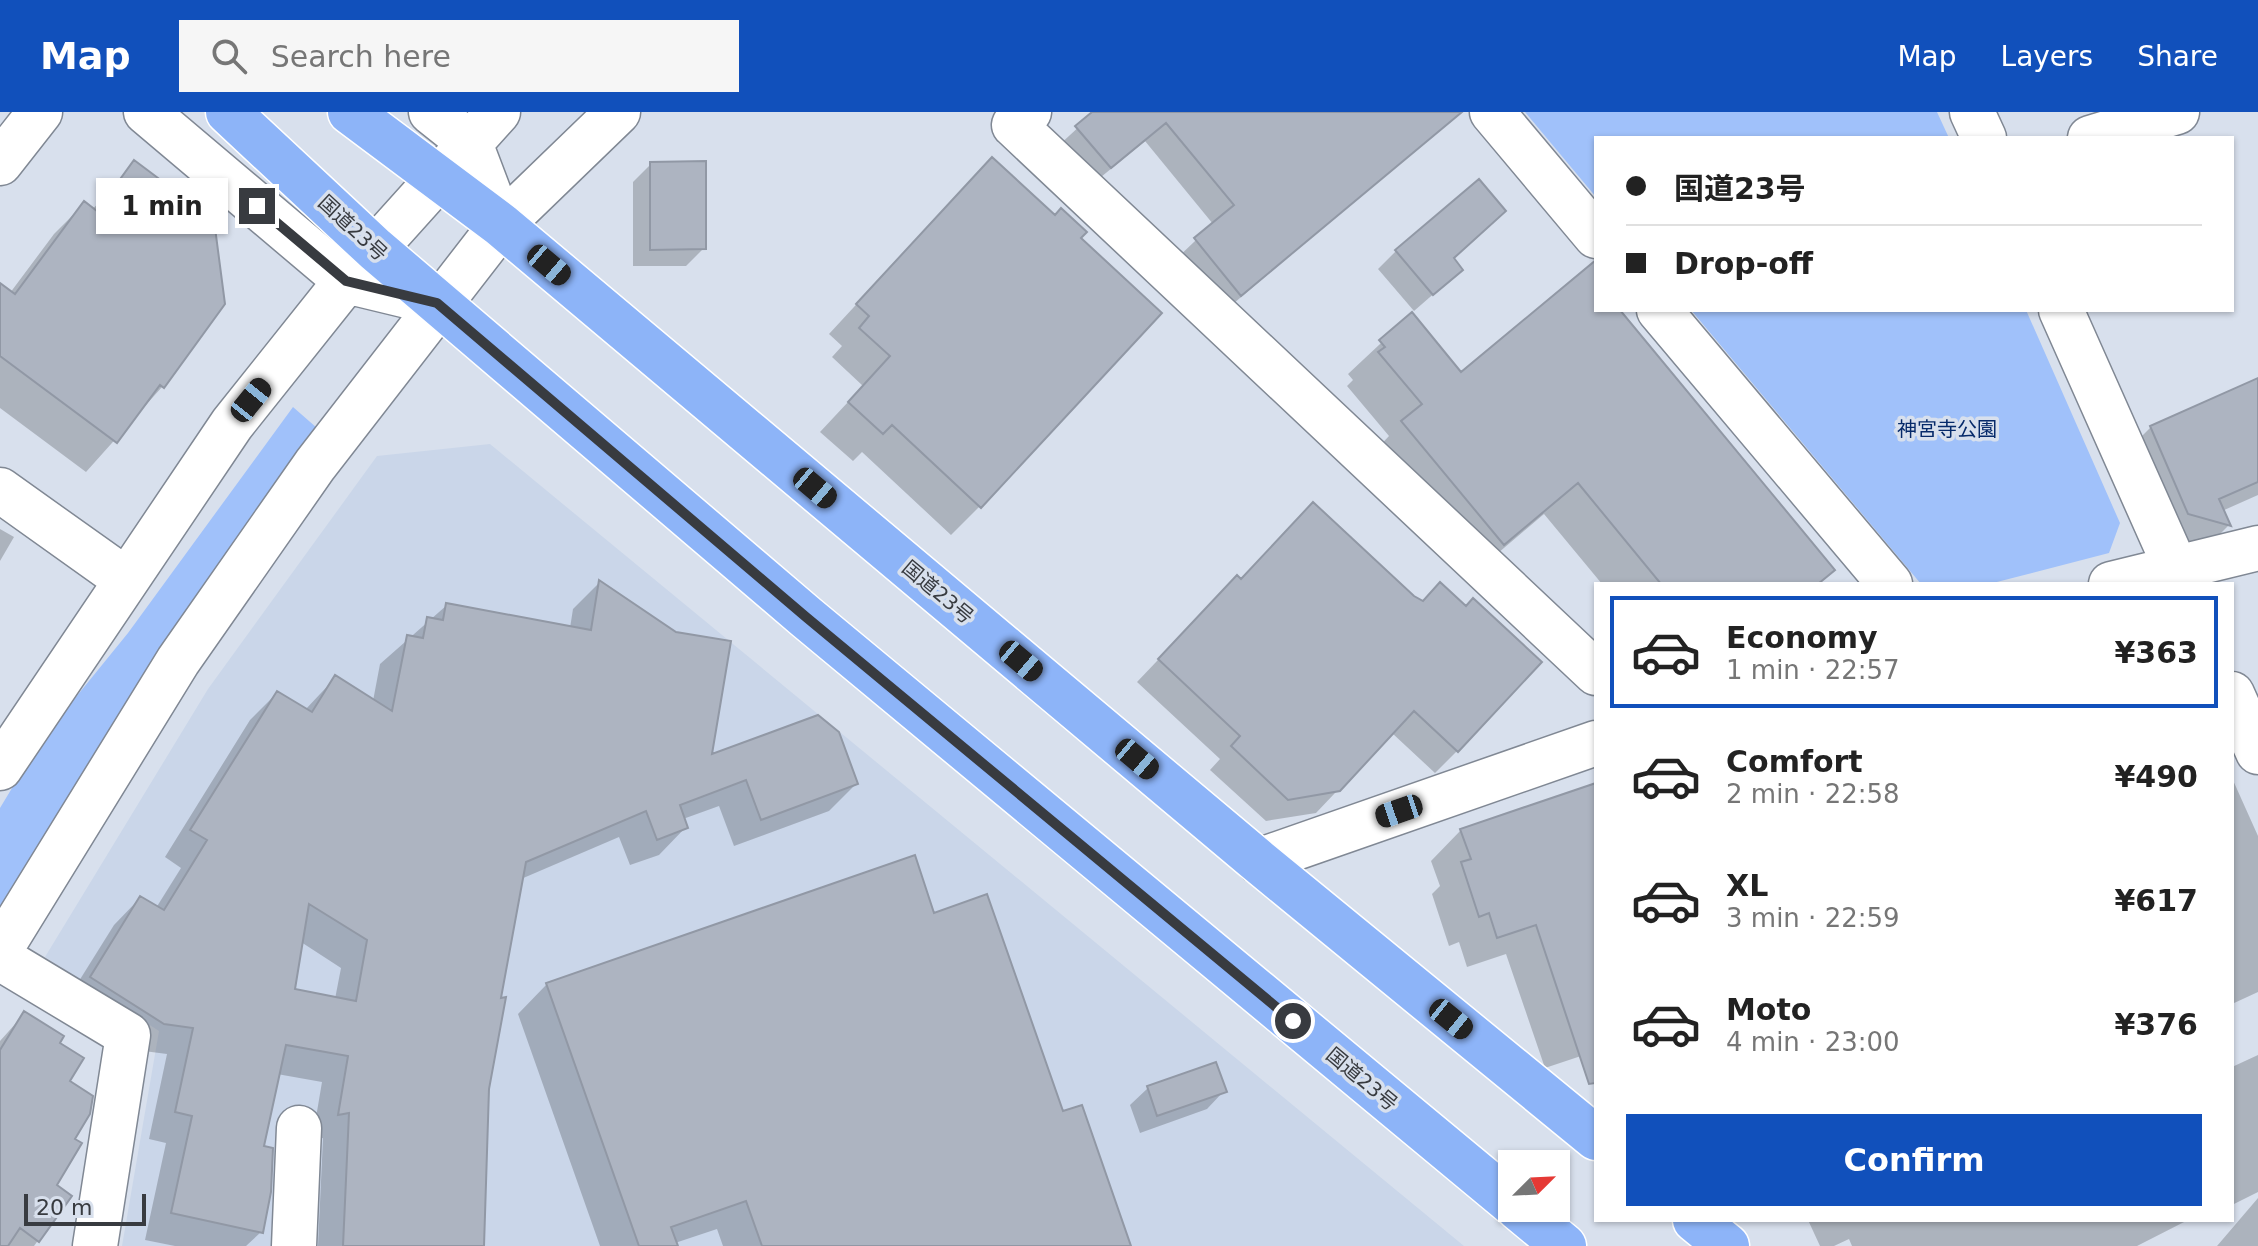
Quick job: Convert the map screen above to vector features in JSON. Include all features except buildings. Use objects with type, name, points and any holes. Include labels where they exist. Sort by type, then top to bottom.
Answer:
[{"type":"highway","name":"国道23号","points":[[228,112],[360,265],[437,303],[794,607],[1498,1191]]},
{"type":"highway","name":"国道23号","points":[[350,112],[501,225],[1258,861],[1594,1136]]},
{"type":"highway","points":[[1535,1222],[1564,1246]]},
{"type":"highway","points":[[1697,1222],[1727,1246]]},
{"type":"street","points":[[0,163],[40,112]]},
{"type":"street","points":[[146,112],[360,265]]},
{"type":"street","points":[[431,112],[484,128]]},
{"type":"street","points":[[0,950],[178,661],[315,465],[437,303],[501,225],[618,112]]},
{"type":"street","points":[[1029,112],[1014,125],[1594,671]]},
{"type":"street","points":[[1492,112],[1594,234]]},
{"type":"street","points":[[1972,112],[1983,136]]},
{"type":"street","points":[[2097,136],[2177,112]]},
{"type":"street","points":[[0,768],[232,424],[360,265],[484,128]]},
{"type":"street","points":[[484,128],[501,225]]},
{"type":"street","points":[[1661,312],[1888,582]]},
{"type":"street","points":[[2062,312],[2180,576]]},
{"type":"street","points":[[0,490],[125,579]]},
{"type":"street","points":[[2128,582],[2180,576],[2258,548]]},
{"type":"street","points":[[2234,698],[2258,752]]},
{"type":"street","points":[[1258,861],[1594,744]]},
{"type":"street","points":[[0,958],[128,1035],[95,1246]]},
{"type":"street","points":[[294,1246],[299,1128]]},
{"type":"shaded area","points":[[490,444],[1464,1246],[122,1246],[159,1031],[45,957],[208,689],[377,456]]},
{"type":"green space","points":[[1525,112],[1937,112],[1948,136],[1594,136],[1594,195]]},
{"type":"green space","name":"神宮寺公園","points":[[1693,312],[2027,312],[2120,523],[2109,553],[1997,582],[1919,582]]},
{"type":"green space","points":[[293,407],[317,428],[0,910],[0,808],[41,740],[128,633]]},
{"type":"route","points":[[257,206],[346,281],[437,303],[806,617],[1293,1021]]}]
